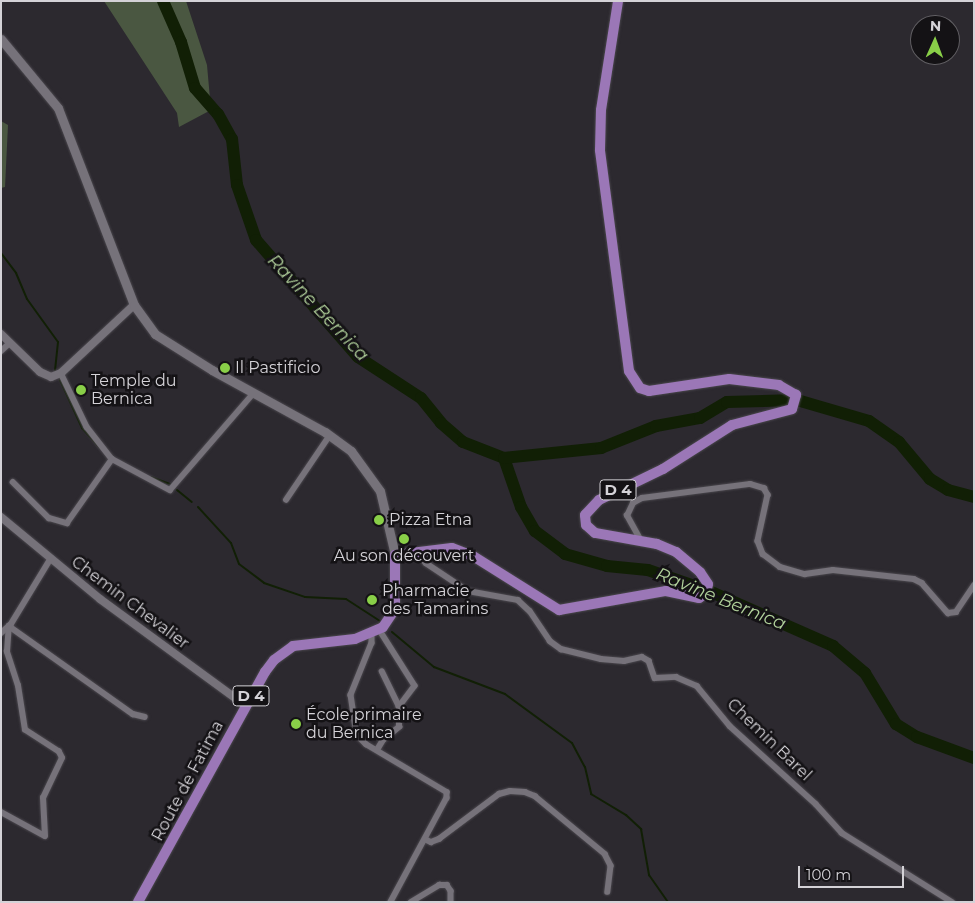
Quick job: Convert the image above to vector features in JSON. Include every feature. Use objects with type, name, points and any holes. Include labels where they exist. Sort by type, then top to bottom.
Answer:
[{"type":"main road","name":"D 4","points":[[395,555],[416,550],[452,548],[473,556],[559,610],[666,591],[699,598],[706,594],[708,584],[691,563],[676,552],[640,541],[595,533],[586,526],[585,515],[599,500],[663,468],[732,425],[792,409],[796,395],[791,389],[763,382],[729,379],[649,391],[640,388],[629,371],[600,150],[601,110],[618,1]]},
{"type":"main road","points":[[1,39],[58,108],[134,304],[155,334],[253,394],[330,435],[360,460],[380,492],[395,555],[393,612],[375,632]]},
{"type":"main road","name":"Route de Fatima","points":[[138,902],[265,672],[285,651],[302,644],[335,642],[375,632]]},
{"type":"street","points":[[1,334],[46,376],[52,377],[61,373],[134,304]]},
{"type":"street","points":[[1,351],[10,343]]},
{"type":"street","points":[[61,373],[87,428],[112,459],[170,490],[253,394]]},
{"type":"street","points":[[286,500],[330,435]]},
{"type":"street","points":[[13,482],[49,518],[67,523],[112,459]]},
{"type":"street","points":[[640,541],[627,516],[633,503],[642,498],[750,484],[764,488],[768,495],[758,540],[763,554],[780,567],[805,574],[833,570],[914,579],[922,583],[948,614],[956,612],[974,585]]},
{"type":"street","name":"Chemin Chevalier","points":[[2,520],[124,616],[246,706]]},
{"type":"street","name":"Chemin Barel","points":[[416,550],[426,563],[468,591],[518,600],[530,611],[550,641],[561,649],[602,659],[624,661],[642,657],[648,661],[655,678],[676,677],[698,686],[730,726],[816,804],[842,833],[952,902]]},
{"type":"street","points":[[1,633],[9,626],[50,558]]},
{"type":"street","points":[[9,626],[133,714],[144,717]]},
{"type":"street","points":[[1,812],[40,835],[46,834],[43,798],[62,758],[59,752],[28,735],[7,652],[9,626]]},
{"type":"street","points":[[392,902],[447,792],[377,750],[357,735],[351,703],[352,687],[375,632],[388,644],[415,686],[399,707]]},
{"type":"street","points":[[377,750],[383,740],[399,727],[399,707],[382,672]]},
{"type":"street","points":[[425,839],[431,842],[439,839],[499,794],[510,791],[525,792],[535,796],[605,854],[611,866],[608,892]]},
{"type":"street","points":[[411,902],[439,885],[447,885],[451,891],[451,902]]},
{"type":"green space","points":[[104,1],[186,1],[207,65],[211,110],[179,127],[177,113]]},
{"type":"green space","points":[[1,121],[8,125],[5,187],[1,188]]},
{"type":"waterway","name":"Ravine Bernica","points":[[163,1],[181,42],[195,88],[218,114],[232,139],[237,185],[256,240],[358,357],[421,398],[441,423],[463,442],[504,458],[521,507],[535,531],[565,554],[607,566],[648,570],[709,591],[833,646],[865,673],[896,724],[917,737],[974,758]]},
{"type":"waterway","points":[[1,253],[16,273],[27,299],[58,342],[55,370]]},
{"type":"waterway","points":[[60,380],[82,428],[101,449]]},
{"type":"waterway","points":[[504,458],[601,448],[656,426],[700,418],[727,402],[797,400],[869,421],[899,442],[930,479],[948,490],[974,497]]},
{"type":"waterway","points":[[151,477],[170,484]]},
{"type":"waterway","points":[[177,490],[192,502]]},
{"type":"waterway","points":[[198,507],[231,543],[239,564],[264,583],[305,597],[346,599],[380,621]]},
{"type":"waterway","points":[[392,632],[434,667],[505,694],[572,743],[585,767],[591,794],[626,815],[641,829],[649,875],[668,902]]},
{"type":"place","name":"Il Pastificio","points":[[225,368]]},
{"type":"place","name":"Temple du Bernica","points":[[81,390]]},
{"type":"place","name":"Pizza Etna","points":[[379,520]]},
{"type":"place","name":"Au son découvert","points":[[404,539]]},
{"type":"place","name":"Pharmacie des Tamarins","points":[[372,600]]},
{"type":"place","name":"École primaire du Bernica","points":[[296,724]]}]
